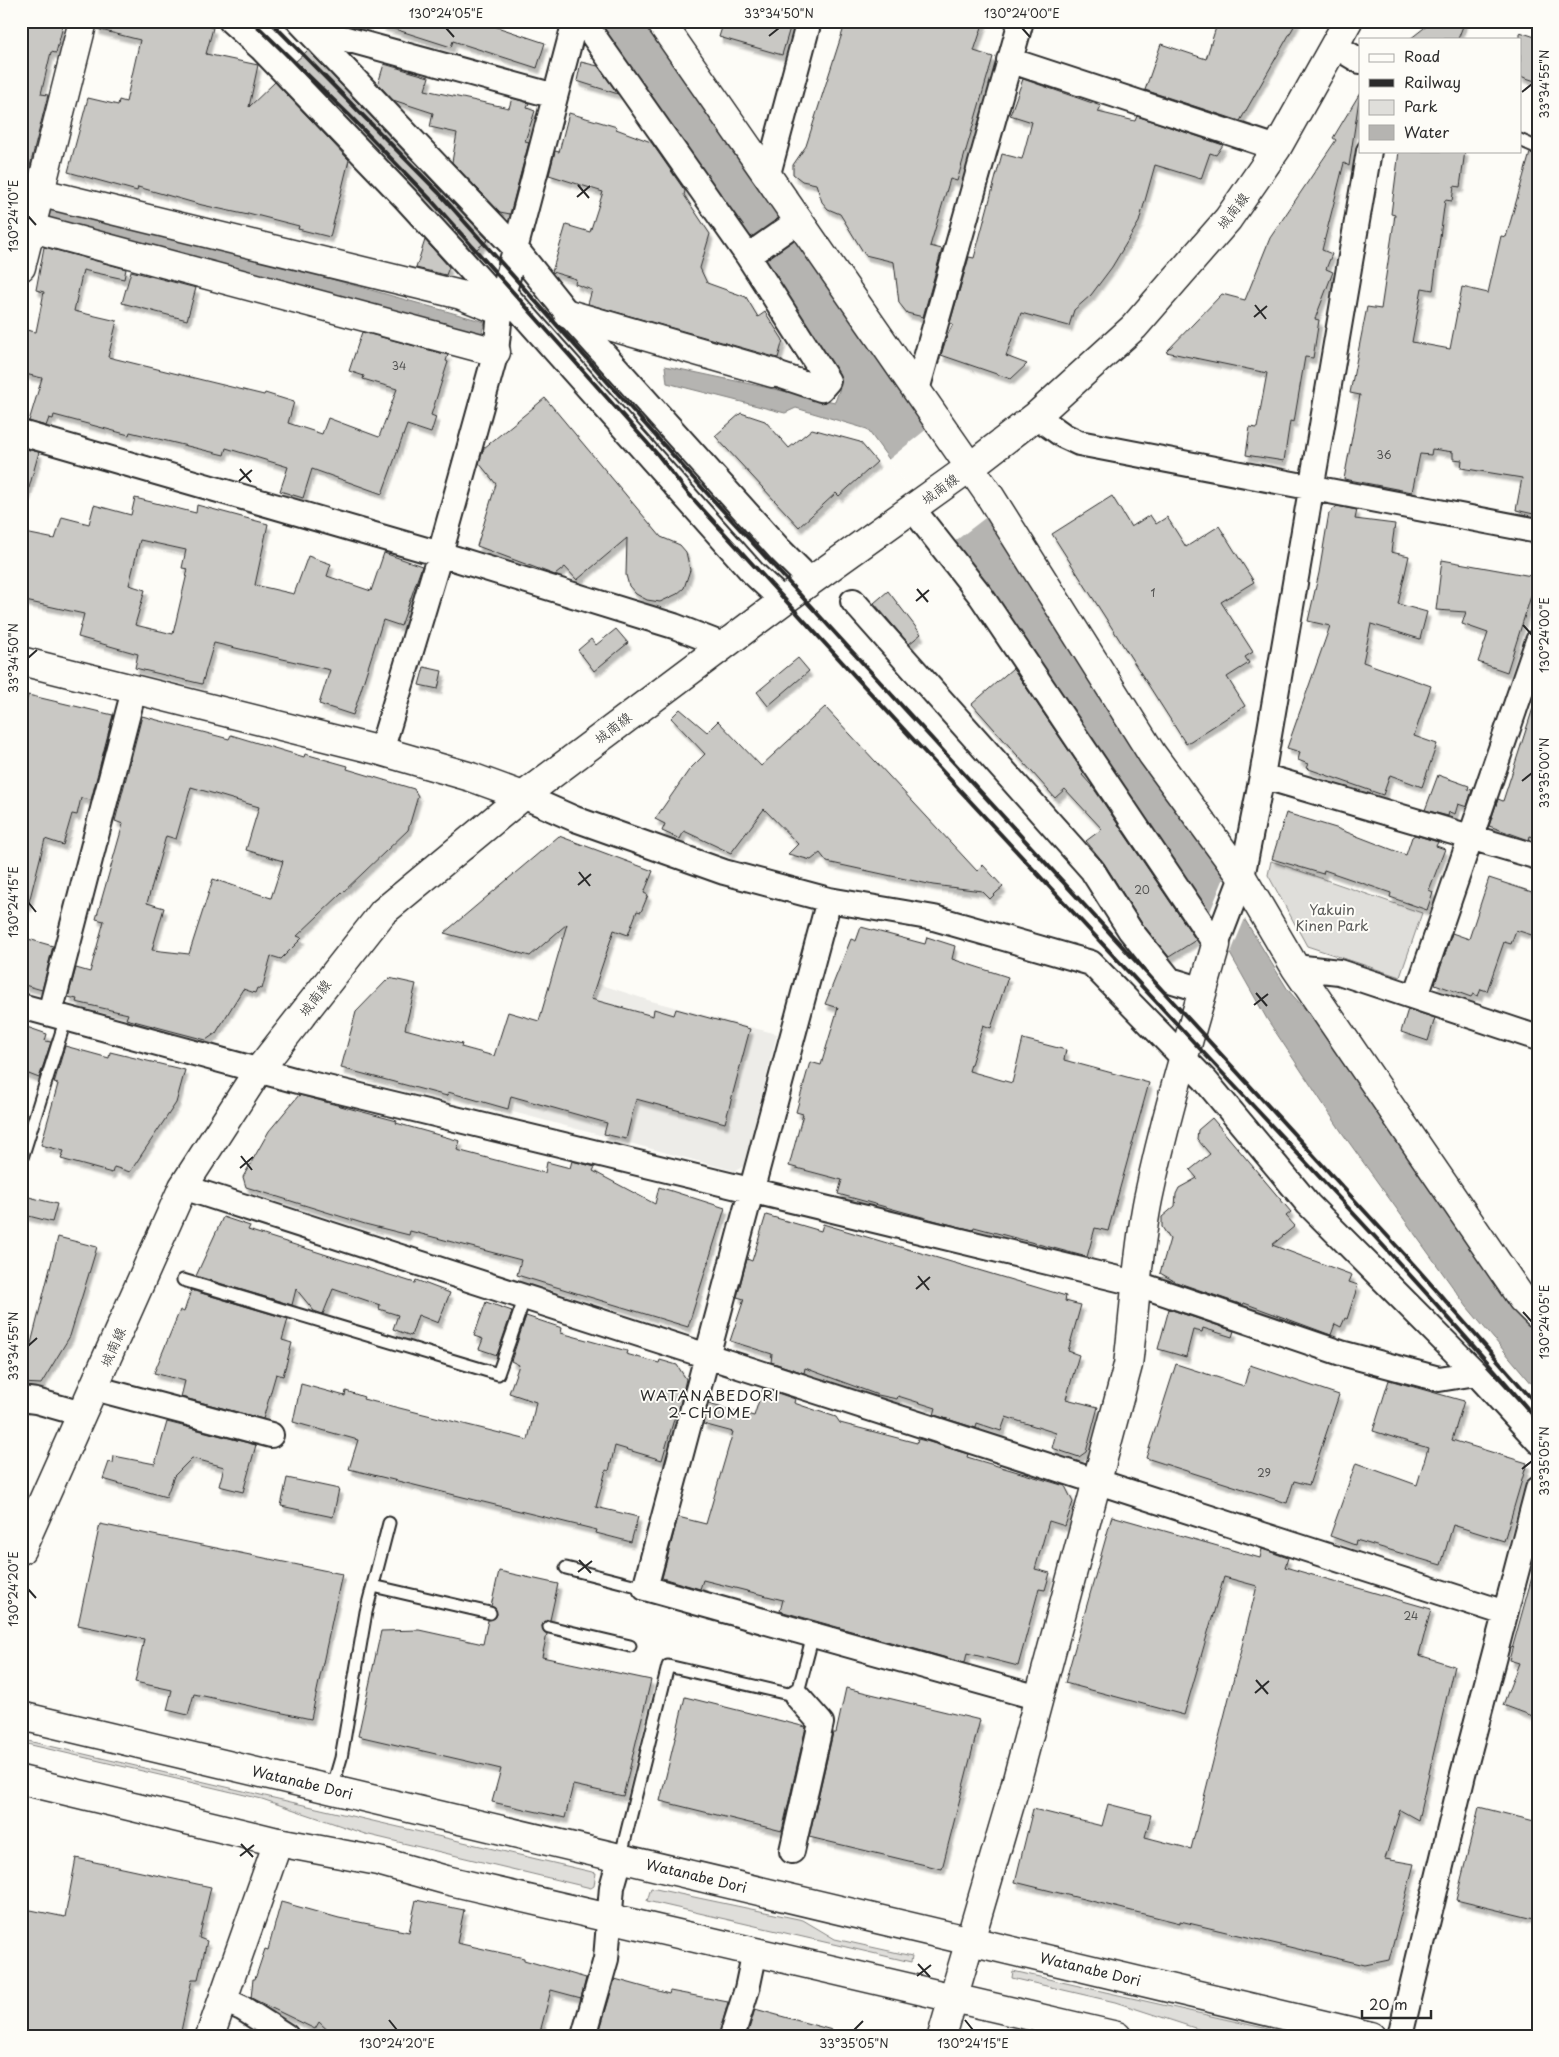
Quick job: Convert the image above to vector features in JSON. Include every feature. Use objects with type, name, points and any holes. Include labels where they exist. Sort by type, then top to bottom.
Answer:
[{"type":"street","points":[[21,267],[31,191],[83,21]]},
{"type":"street","points":[[231,21],[261,48],[399,192],[753,573],[783,601]]},
{"type":"street","points":[[381,751],[440,554],[496,352],[502,303],[575,21]]},
{"type":"street","points":[[568,314],[821,389],[828,381],[750,255],[583,21]]},
{"type":"street","points":[[660,21],[768,174],[794,224],[916,390],[965,470],[1239,885],[1522,1298],[1538,1315]]},
{"type":"street","points":[[768,174],[809,21]]},
{"type":"street","points":[[916,390],[1021,21]]},
{"type":"street","name":"城南線","points":[[21,1550],[183,1188],[258,1071],[383,912],[523,796],[783,601],[965,470],[1036,416],[1134,327],[1228,220],[1277,148],[1348,21]]},
{"type":"street","points":[[302,25],[555,96]]},
{"type":"street","points":[[302,25],[516,249],[568,314],[780,550],[811,581]]},
{"type":"street","points":[[1335,46],[1359,60]]},
{"type":"street","points":[[1010,60],[1277,148]]},
{"type":"street","points":[[942,2036],[1039,1698],[1128,1365],[1135,1283],[1148,1199],[1171,1103],[1203,990],[1217,944],[1239,885],[1262,776],[1369,152]]},
{"type":"street","points":[[31,191],[502,303]]},
{"type":"street","points":[[750,255],[794,224]]},
{"type":"street","points":[[27,227],[496,352]]},
{"type":"street","points":[[1036,416],[1064,436],[1079,443],[1538,531]]},
{"type":"street","points":[[21,434],[440,554],[674,626],[723,646]]},
{"type":"street","points":[[915,506],[981,596],[1217,944]]},
{"type":"street","points":[[853,601],[1092,870],[1130,930],[1170,980],[1203,990]]},
{"type":"street","points":[[1416,996],[1538,641]]},
{"type":"street","points":[[21,661],[381,751],[471,777],[523,796],[576,819],[724,872],[830,900],[934,918],[1091,963],[1205,1080],[1308,1204],[1476,1373],[1538,1441]]},
{"type":"street","points":[[58,1016],[134,690]]},
{"type":"street","points":[[1262,776],[1538,857]]},
{"type":"street","points":[[830,900],[706,1355],[645,1588],[1039,1698]]},
{"type":"street","points":[[1295,967],[1339,972],[1538,1038]]},
{"type":"street","points":[[21,1006],[258,1071],[750,1192],[775,1194],[1135,1283],[1341,1353],[1439,1379],[1476,1373]]},
{"type":"street","points":[[183,1188],[1505,1613]]},
{"type":"street","points":[[94,1388],[271,1435]]},
{"type":"street","points":[[21,1399],[36,1401],[82,1414]]},
{"type":"street","points":[[1400,2036],[1463,1774],[1538,1489]]},
{"type":"street","points":[[792,1851],[822,1724],[797,1696]]},
{"type":"street","name":"Watanabe Dori","points":[[21,1716],[1371,2036]]},
{"type":"street","points":[[21,1780],[278,1842],[378,1862],[446,1880],[755,1951],[1083,2032],[1118,2036]]},
{"type":"street","points":[[210,2036],[278,1842]]},
{"type":"street","points":[[584,2036],[606,1959],[612,1887],[620,1859]]},
{"type":"street","points":[[732,2036],[747,1989],[755,1951]]},
{"type":"street","points":[[222,1999],[242,2008],[286,2036]]},
{"type":"lane","points":[[1522,141],[1538,148]]},
{"type":"lane","points":[[21,1161],[58,1016]]},
{"type":"lane","points":[[183,1280],[498,1374],[525,1297]]},
{"type":"lane","points":[[332,1789],[341,1758],[373,1586],[388,1523]]},
{"type":"lane","points":[[566,1568],[645,1588]]},
{"type":"lane","points":[[373,1586],[490,1613]]},
{"type":"lane","points":[[549,1627],[630,1646]]},
{"type":"lane","points":[[620,1859],[668,1666],[797,1696],[813,1635]]},
{"type":"shaded area","points":[[556,970],[651,1001],[777,1034],[744,1166],[735,1171],[513,1112]]},
{"type":"green space","name":"Yakuin Kinen Park","points":[[1271,861],[1422,913],[1400,977],[1307,946],[1268,875]]},
{"type":"green space","points":[[28,1741],[596,1873],[594,1886],[591,1888],[365,1834],[262,1799],[27,1744]]},
{"type":"green space","points":[[651,1888],[803,1920],[835,1939],[912,1956],[911,1962],[647,1901]]},
{"type":"green space","points":[[1013,1971],[1299,2036],[1226,2036],[1198,2029],[1115,2002],[1012,1978]]},
{"type":"water","points":[[598,21],[643,21],[691,83],[779,217],[988,516],[1227,877],[1245,920],[1288,990],[1324,1031],[1509,1299],[1538,1330],[1538,1391],[1467,1307],[1343,1134],[1267,1019],[1211,920],[951,544],[867,429],[796,408],[785,413],[667,383],[665,366],[835,402],[840,388],[763,260],[654,109]]},
{"type":"water","points":[[53,201],[485,322],[479,342],[48,221]]},
{"type":"pier","points":[[928,428],[989,515],[950,545],[887,461]]},
{"type":"pier","points":[[1226,873],[1246,916],[1229,957],[1207,919]]},
{"type":"building","points":[[21,21],[45,21],[63,26],[56,53],[51,52],[41,94],[48,95],[28,174],[21,173]]},
{"type":"building","points":[[98,21],[192,21],[213,28],[206,54],[258,65],[249,107],[275,82],[349,160],[330,237],[298,229],[299,226],[248,213],[248,215],[202,205],[138,187],[137,191],[68,172],[88,98],[118,105],[119,100],[126,102],[140,40],[97,29]]},
{"type":"building","points":[[383,21],[479,21],[545,43],[537,68],[453,41],[451,47],[382,25]]},
{"type":"building","points":[[724,21],[792,21],[782,55],[719,37]]},
{"type":"building","points":[[846,21],[984,21],[974,51],[993,57],[957,181],[950,179],[930,246],[942,249],[923,317],[907,313],[899,303],[894,262],[865,255],[840,214],[828,209],[822,202],[816,184],[802,181],[793,174],[793,165],[806,146]]},
{"type":"building","points":[[1218,21],[1297,21],[1240,121],[1145,90],[1161,44],[1206,59]]},
{"type":"building","points":[[1433,21],[1465,21],[1458,38],[1411,38]]},
{"type":"building","points":[[1520,32],[1538,38],[1538,82],[1522,77],[1522,38],[1520,38]]},
{"type":"building","points":[[308,50],[488,240],[473,252],[294,63]]},
{"type":"building","points":[[581,62],[598,66],[618,94],[577,81]]},
{"type":"building","points":[[384,64],[429,77],[425,90],[509,108],[512,98],[529,103],[527,108],[535,111],[525,141],[529,142],[510,214],[500,212],[452,162],[457,133],[430,127],[433,113],[393,100],[378,84]]},
{"type":"building","points":[[1023,79],[1101,106],[1098,112],[1135,121],[1137,116],[1223,145],[1216,155],[1210,153],[1201,179],[1155,165],[1139,222],[1112,267],[1091,295],[1074,310],[1069,326],[1021,313],[1006,356],[1027,364],[1011,379],[941,355],[953,324],[950,323],[969,257],[974,258],[1002,154],[1022,159],[1032,122],[1010,115]]},
{"type":"building","points":[[1359,95],[1349,166],[1344,163],[1322,250],[1332,254],[1326,269],[1333,272],[1315,319],[1319,320],[1313,358],[1305,357],[1294,422],[1290,421],[1284,461],[1246,455],[1250,427],[1257,428],[1267,373],[1166,352],[1222,294],[1245,300],[1270,238],[1336,140],[1333,138]]},
{"type":"building","points":[[569,113],[617,127],[616,129],[651,142],[685,191],[684,195],[710,234],[700,268],[707,283],[746,297],[758,317],[765,312],[783,340],[778,358],[588,304],[592,290],[575,284],[576,279],[552,272],[566,225],[590,232],[603,192],[549,175],[555,151],[559,152]]},
{"type":"building","points":[[1399,152],[1465,152],[1460,187],[1454,186],[1452,201],[1445,200],[1433,290],[1422,288],[1412,342],[1450,349],[1462,287],[1488,293],[1501,236],[1506,237],[1530,153],[1538,155],[1538,515],[1516,510],[1522,478],[1461,468],[1462,460],[1453,459],[1453,452],[1432,449],[1431,455],[1420,454],[1412,492],[1344,479],[1360,395],[1350,393],[1367,307],[1381,309],[1395,215],[1391,214]]},
{"type":"building","points":[[425,240],[449,267],[446,275],[416,268]]},
{"type":"building","points":[[44,247],[126,269],[124,279],[83,270],[74,311],[117,321],[108,357],[264,395],[265,393],[294,402],[288,423],[322,434],[328,418],[379,437],[397,389],[363,379],[364,376],[349,371],[362,332],[448,355],[446,361],[448,362],[431,415],[436,417],[431,433],[407,425],[382,494],[312,469],[303,498],[280,491],[288,467],[226,448],[224,455],[130,432],[129,435],[54,415],[53,419],[49,418],[46,426],[29,421],[42,378],[21,373],[21,353],[26,330],[36,332],[44,292],[36,290]]},
{"type":"building","points":[[131,271],[196,288],[187,320],[122,303]]},
{"type":"building","points":[[545,398],[661,537],[680,545],[686,552],[690,570],[684,588],[677,594],[660,602],[647,600],[636,594],[629,586],[626,575],[627,538],[577,580],[565,567],[555,575],[477,546],[496,484],[479,463],[484,448]]},
{"type":"building","points":[[741,413],[765,421],[789,448],[812,429],[860,442],[877,462],[839,496],[836,493],[799,527],[715,436]]},
{"type":"building","points":[[21,448],[39,452],[27,495],[21,495]]},
{"type":"building","points":[[1112,496],[1131,527],[1150,515],[1156,524],[1167,517],[1186,547],[1219,526],[1254,582],[1221,602],[1253,652],[1245,657],[1249,663],[1227,677],[1245,706],[1186,744],[1052,534]]},
{"type":"building","points":[[135,498],[196,513],[197,505],[268,524],[255,585],[294,594],[308,556],[331,564],[327,576],[371,591],[384,553],[422,566],[401,626],[383,620],[353,715],[319,704],[330,670],[214,643],[202,684],[135,668],[138,654],[78,637],[84,614],[21,600],[21,549],[25,533],[55,539],[62,517],[89,524],[94,505],[131,515]],"holes":[[[140,540],[186,550],[182,568],[188,569],[173,634],[135,625],[145,590],[129,585]]]},
{"type":"building","points":[[1337,506],[1357,510],[1355,519],[1395,524],[1391,552],[1409,556],[1398,604],[1427,612],[1420,639],[1371,624],[1363,662],[1431,686],[1414,736],[1437,744],[1422,787],[1390,775],[1383,795],[1306,768],[1308,764],[1298,760],[1300,752],[1287,748],[1330,626],[1308,621],[1319,573],[1329,513]]},
{"type":"building","points":[[1442,560],[1537,577],[1507,672],[1478,662],[1488,633],[1462,624],[1466,612],[1436,610]]},
{"type":"building","points":[[888,591],[921,634],[909,644],[874,603]]},
{"type":"building","points":[[616,629],[628,643],[594,671],[578,650],[591,639],[596,645]]},
{"type":"building","points":[[798,658],[809,671],[768,706],[757,692]]},
{"type":"building","points":[[424,667],[442,671],[438,689],[419,685]]},
{"type":"building","points":[[1013,668],[1084,773],[1082,775],[1092,786],[1196,940],[1169,957],[1141,922],[1104,863],[1086,841],[1102,829],[1065,789],[1055,798],[972,704]]},
{"type":"building","points":[[28,695],[113,715],[91,800],[81,798],[77,815],[72,814],[63,845],[45,839],[28,906],[21,905],[21,722]]},
{"type":"building","points":[[1534,705],[1538,705],[1538,838],[1530,836],[1529,840],[1489,826],[1498,799],[1503,801]]},
{"type":"building","points":[[825,707],[977,871],[983,865],[1003,887],[990,899],[982,891],[933,885],[827,862],[820,853],[811,860],[788,854],[798,844],[764,809],[731,853],[684,831],[680,839],[662,831],[665,824],[655,819],[689,770],[705,754],[671,718],[680,709],[707,732],[718,721],[761,766]]},
{"type":"building","points":[[142,716],[229,739],[231,735],[304,757],[305,754],[348,766],[347,769],[414,789],[418,796],[408,830],[297,936],[302,938],[281,959],[271,956],[262,989],[257,988],[255,993],[243,989],[216,1033],[206,1040],[126,1019],[128,1014],[76,1002],[77,999],[68,997],[76,968],[90,972],[104,921],[96,919],[123,824],[115,821]],"holes":[[[191,787],[259,807],[246,850],[283,861],[271,898],[213,879],[189,954],[152,950],[164,908],[147,903],[166,836],[176,839]]]},
{"type":"building","points":[[1438,775],[1469,786],[1468,789],[1472,790],[1467,807],[1458,804],[1455,814],[1449,812],[1448,816],[1425,810]]},
{"type":"building","points":[[1286,813],[1336,828],[1406,855],[1412,837],[1415,835],[1438,842],[1436,846],[1445,849],[1429,890],[1433,892],[1427,910],[1390,897],[1391,893],[1324,870],[1323,874],[1272,859]]},
{"type":"building","points":[[559,836],[653,871],[644,893],[648,895],[641,912],[637,911],[628,935],[614,930],[591,999],[653,1016],[654,1009],[674,1015],[676,1009],[750,1029],[725,1123],[636,1099],[626,1139],[604,1134],[607,1123],[511,1096],[508,1109],[448,1092],[447,1096],[341,1068],[356,1012],[389,978],[416,984],[405,1029],[462,1044],[461,1047],[494,1056],[508,1012],[539,1021],[567,924],[530,956],[444,933]]},
{"type":"building","points":[[1489,878],[1538,894],[1538,937],[1516,930],[1511,944],[1504,942],[1487,991],[1481,989],[1478,996],[1473,994],[1471,997],[1435,984],[1452,933],[1469,939]]},
{"type":"building","points":[[861,927],[925,944],[927,937],[955,946],[952,959],[1008,977],[991,1028],[983,1025],[969,1071],[1012,1083],[1023,1039],[1066,1050],[1064,1060],[1149,1083],[1108,1231],[1095,1228],[1087,1257],[974,1227],[973,1230],[948,1224],[838,1194],[842,1180],[789,1166],[803,1114],[796,1112],[810,1062],[821,1065],[838,1008],[825,1004],[851,939],[856,941]]},
{"type":"building","points":[[21,937],[53,946],[42,990],[21,984]]},
{"type":"building","points":[[1408,1009],[1435,1018],[1428,1041],[1401,1032]]},
{"type":"building","points":[[21,1025],[47,1034],[45,1041],[51,1042],[39,1078],[21,1071]]},
{"type":"building","points":[[65,1046],[109,1058],[110,1052],[185,1070],[176,1103],[130,1172],[114,1167],[112,1173],[61,1159],[64,1151],[41,1145],[58,1084],[54,1083]]},
{"type":"building","points":[[299,1095],[397,1121],[396,1123],[460,1141],[457,1150],[545,1173],[547,1162],[570,1168],[572,1161],[595,1167],[593,1171],[655,1204],[659,1187],[725,1208],[688,1327],[517,1275],[521,1260],[410,1231],[409,1235],[365,1224],[246,1187],[243,1177],[269,1131]]},
{"type":"building","points":[[1212,1118],[1291,1212],[1286,1216],[1295,1226],[1272,1245],[1352,1275],[1349,1282],[1358,1285],[1347,1319],[1345,1318],[1341,1327],[1335,1324],[1331,1335],[1244,1303],[1243,1305],[1176,1282],[1160,1273],[1170,1239],[1162,1227],[1162,1217],[1175,1206],[1176,1194],[1179,1188],[1197,1178],[1190,1170],[1210,1154],[1197,1139],[1198,1130]]},
{"type":"building","points":[[21,1195],[57,1204],[52,1222],[21,1214]]},
{"type":"building","points":[[766,1215],[821,1231],[823,1224],[1066,1296],[1065,1301],[1081,1305],[1068,1351],[1079,1355],[1066,1399],[1098,1407],[1086,1452],[1079,1457],[1052,1448],[1056,1433],[1006,1417],[1001,1431],[977,1423],[976,1428],[934,1415],[936,1408],[898,1396],[897,1399],[878,1395],[805,1368],[804,1373],[771,1362],[772,1354],[730,1341],[744,1299],[737,1297],[747,1259],[752,1261]]},
{"type":"building","points":[[223,1217],[250,1226],[248,1230],[415,1283],[416,1280],[450,1293],[438,1323],[418,1315],[411,1336],[393,1329],[398,1315],[379,1309],[380,1305],[333,1289],[323,1314],[314,1311],[296,1289],[292,1305],[196,1276]]},
{"type":"building","points":[[58,1237],[97,1247],[70,1336],[41,1384],[21,1383]]},
{"type":"building","points":[[191,1290],[288,1319],[282,1340],[292,1343],[283,1376],[276,1374],[263,1419],[181,1397],[185,1381],[154,1373],[180,1310],[184,1312]]},
{"type":"building","points":[[486,1302],[512,1311],[497,1355],[479,1349],[483,1339],[474,1336]]},
{"type":"building","points":[[1169,1309],[1234,1331],[1232,1337],[1203,1328],[1202,1332],[1193,1330],[1186,1357],[1158,1349]]},
{"type":"building","points":[[526,1316],[562,1328],[561,1333],[627,1351],[626,1354],[659,1363],[660,1360],[677,1365],[686,1379],[677,1417],[675,1416],[662,1460],[615,1446],[609,1471],[606,1470],[596,1507],[638,1517],[631,1542],[596,1533],[597,1530],[349,1469],[358,1440],[293,1422],[301,1384],[345,1396],[346,1391],[364,1397],[363,1399],[528,1440],[536,1402],[509,1393],[519,1365],[511,1361]]},
{"type":"building","points":[[1176,1364],[1244,1386],[1250,1365],[1339,1395],[1309,1485],[1294,1481],[1287,1503],[1146,1458]]},
{"type":"building","points":[[1389,1380],[1464,1401],[1452,1440],[1527,1463],[1504,1541],[1453,1525],[1441,1565],[1356,1540],[1355,1545],[1330,1536],[1356,1463],[1417,1485],[1428,1448],[1373,1431]]},
{"type":"building","points":[[763,1388],[795,1399],[794,1403],[836,1417],[840,1423],[917,1443],[918,1439],[926,1441],[968,1454],[967,1457],[1065,1486],[1073,1502],[1065,1526],[1049,1521],[1035,1569],[1050,1573],[1045,1590],[1039,1589],[1018,1666],[967,1653],[965,1663],[780,1611],[783,1600],[703,1580],[700,1589],[662,1578],[678,1517],[706,1524],[733,1432],[703,1424],[708,1404],[754,1416]]},
{"type":"building","points":[[167,1422],[256,1445],[243,1492],[219,1486],[224,1467],[192,1458],[174,1476],[166,1497],[103,1479],[109,1462],[113,1463],[114,1456],[155,1464]]},
{"type":"building","points":[[287,1478],[339,1489],[333,1517],[281,1506]]},
{"type":"building","points":[[1112,1516],[1260,1558],[1262,1549],[1288,1558],[1285,1567],[1431,1609],[1419,1655],[1454,1666],[1418,1820],[1400,1810],[1385,1859],[1414,1864],[1389,1960],[1365,1965],[1180,1921],[1180,1923],[1015,1882],[1033,1809],[1102,1826],[1108,1804],[1151,1815],[1145,1837],[1191,1849],[1257,1586],[1224,1577],[1184,1715],[1065,1683]]},
{"type":"building","points":[[100,1524],[342,1574],[311,1719],[194,1694],[188,1715],[167,1710],[172,1690],[135,1682],[144,1639],[78,1625]]},
{"type":"building","points":[[499,1571],[558,1584],[550,1620],[544,1622],[542,1626],[547,1634],[542,1657],[651,1680],[623,1796],[573,1785],[565,1818],[492,1802],[501,1769],[358,1736],[381,1631],[419,1630],[483,1644],[488,1620],[495,1618],[497,1614],[495,1608],[491,1606]]},
{"type":"building","points":[[1532,1577],[1538,1578],[1538,1718],[1503,1705],[1519,1663],[1509,1660]]},
{"type":"building","points":[[846,1688],[980,1720],[942,1869],[809,1837],[833,1733],[836,1733]]},
{"type":"building","points":[[685,1697],[806,1727],[782,1831],[660,1801]]},
{"type":"building","points":[[1479,1807],[1538,1822],[1538,1920],[1456,1900]]},
{"type":"building","points":[[76,1858],[211,1887],[199,1938],[207,1941],[198,1979],[192,1979],[180,2036],[21,2036],[21,1908],[65,1917]]},
{"type":"building","points":[[416,1900],[464,1910],[457,1943],[524,1958],[524,1960],[586,1978],[581,1998],[551,1990],[539,2036],[334,2036],[319,2022],[315,2029],[251,1998],[253,1979],[255,1979],[265,1949],[268,1950],[281,1902],[339,1918],[409,1932]]},
{"type":"building","points":[[615,1979],[669,1994],[670,1991],[728,2002],[719,2036],[598,2036]]},
{"type":"building","points":[[755,2009],[832,2030],[831,2036],[747,2036]]},
{"type":"railway","points":[[252,21],[349,115],[431,200],[658,455],[687,492],[931,759],[1360,1220],[1538,1421]]},
{"type":"railway","points":[[270,21],[439,193],[695,480],[1414,1265],[1538,1406]]},
{"type":"district","name":"WATANABEDORI 2-CHOME","points":[[710,1404]]}]
